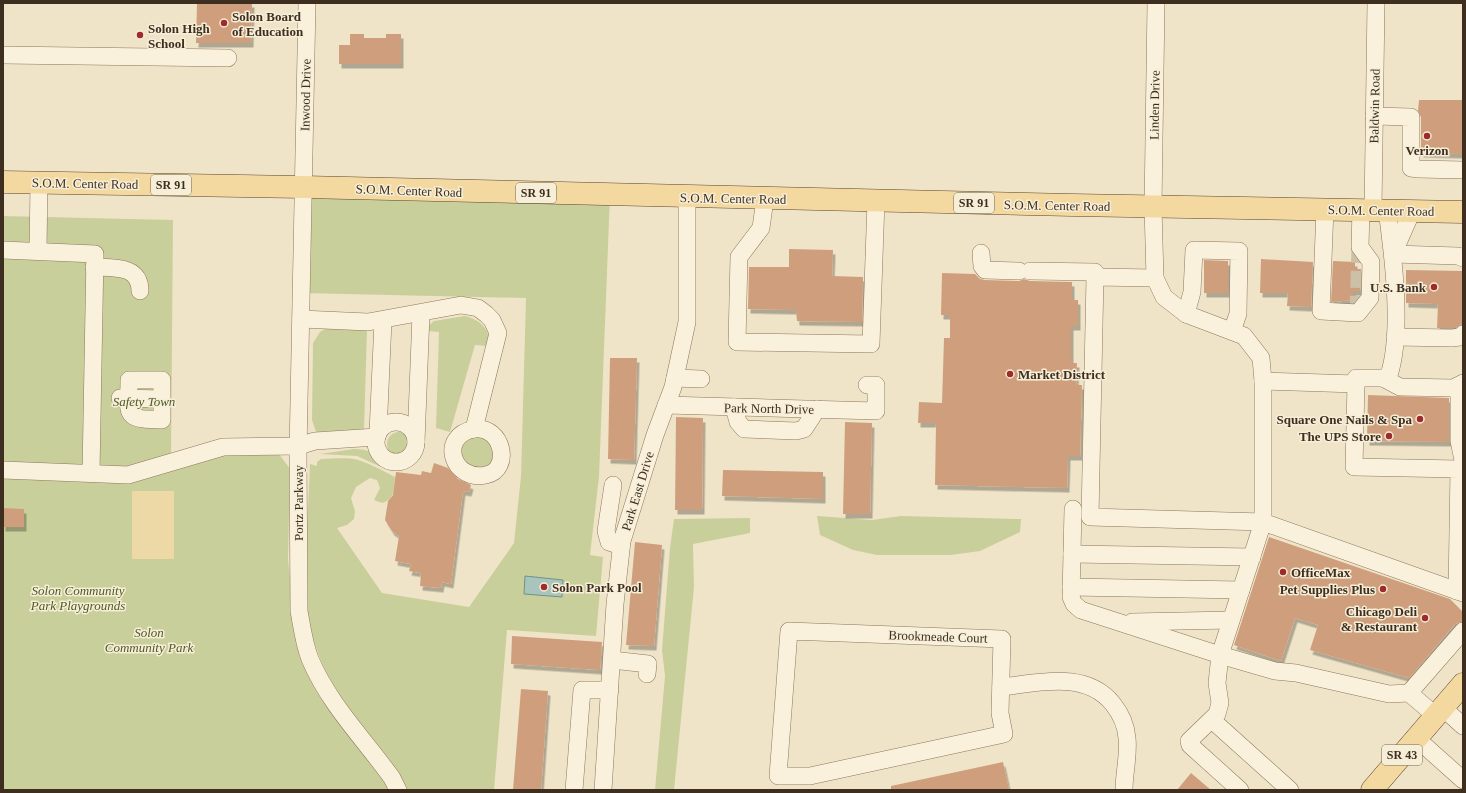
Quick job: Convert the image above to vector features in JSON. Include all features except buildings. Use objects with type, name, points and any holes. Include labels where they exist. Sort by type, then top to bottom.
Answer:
[{"type":"main road","name":"S.O.M. Center Road","points":[[3,182],[304,187],[1153,207],[1463,212]]},
{"type":"main road","name":"SR 43","points":[[1372,790],[1416,738],[1451,702]]},
{"type":"street","name":"Inwood Drive","points":[[304,187],[307,3]]},
{"type":"street","name":"Linden Drive","points":[[1155,278],[1153,207],[1156,3]]},
{"type":"street","name":"Baldwin Road","points":[[1374,210],[1376,3]]},
{"type":"street","points":[[3,55],[228,58]]},
{"type":"street","points":[[1374,116],[1411,117],[1411,168],[1418,170],[1463,170]]},
{"type":"street","points":[[38,250],[39,182]]},
{"type":"street","name":"Portz Parkway","points":[[304,187],[298,446],[298,593],[303,635],[310,658],[323,684],[338,708],[392,778],[398,790]]},
{"type":"street","name":"Park East Drive","points":[[603,790],[621,546],[645,465],[675,378],[686,322],[687,197]]},
{"type":"street","points":[[765,199],[761,228],[739,257],[737,342],[871,344],[876,201]]},
{"type":"street","points":[[1325,209],[1321,311],[1358,313],[1370,298],[1371,262],[1360,247],[1374,210]]},
{"type":"street","points":[[1374,210],[1393,254],[1395,337],[1392,366],[1389,375],[1383,378]]},
{"type":"street","points":[[1393,254],[1412,210]]},
{"type":"street","points":[[3,250],[38,250],[95,254],[91,473]]},
{"type":"street","points":[[1186,314],[1192,292],[1194,250],[1239,251],[1238,314],[1232,331]]},
{"type":"street","points":[[981,253],[982,266],[985,270],[1095,272]]},
{"type":"street","points":[[1393,254],[1458,256],[1463,258]]},
{"type":"street","points":[[94,267],[122,268],[134,275],[140,281],[140,291]]},
{"type":"street","points":[[1240,790],[1190,746],[1189,741],[1217,714],[1220,703],[1217,683],[1220,655],[1263,522],[1263,381],[1261,358],[1244,336],[1186,314],[1164,297],[1155,278],[1095,277],[1090,517],[1263,522],[1460,592]]},
{"type":"street","points":[[301,319],[368,322],[383,321],[461,305],[478,308],[492,320],[498,333],[474,429]]},
{"type":"street","points":[[383,321],[376,444],[378,452],[383,458],[390,462],[405,461],[411,456],[416,442],[421,314]]},
{"type":"street","points":[[1395,337],[1452,338],[1460,337],[1463,334]]},
{"type":"street","points":[[675,378],[701,379]]},
{"type":"street","points":[[1356,378],[1383,378],[1400,386],[1453,388],[1462,384],[1459,441],[1463,460]]},
{"type":"street","points":[[129,380],[162,380],[162,420],[138,420],[132,417],[129,411],[131,398],[129,380]]},
{"type":"street","points":[[1263,381],[1356,384],[1354,467],[1459,469],[1460,592]]},
{"type":"street","name":"Park North Drive","points":[[666,406],[876,411],[876,384],[867,385]]},
{"type":"street","points":[[131,398],[162,399]]},
{"type":"street","points":[[734,407],[738,422],[744,429],[796,431],[804,429],[817,409]]},
{"type":"street","points":[[3,470],[128,474],[223,447],[298,446],[315,440],[377,435],[384,427],[392,423],[400,423],[408,427],[414,433],[416,442]]},
{"type":"street","points":[[613,485],[606,532],[610,542],[621,546]]},
{"type":"street","points":[[1460,592],[1463,486]]},
{"type":"street","points":[[1073,509],[1071,596],[1074,604],[1081,610],[1121,622],[1206,652],[1275,671],[1296,673],[1389,694],[1409,693],[1451,702],[1463,726]]},
{"type":"street","points":[[1072,554],[1252,557]]},
{"type":"street","points":[[1071,587],[1241,590]]},
{"type":"street","points":[[1121,622],[1231,620]]},
{"type":"street","name":"Brookmeade Court","points":[[789,631],[1002,639],[1001,686],[1000,713],[1004,734],[810,776],[778,776],[789,631]]},
{"type":"street","points":[[1409,693],[1463,631]]},
{"type":"street","points":[[612,660],[648,664],[647,674]]},
{"type":"street","points":[[1001,686],[1066,681],[1092,688],[1105,696],[1122,717],[1127,739],[1124,790]]},
{"type":"street","points":[[574,790],[582,690],[610,690]]},
{"type":"street","points":[[1212,720],[1290,790]]},
{"type":"street","points":[[1416,738],[1463,780]]},
{"type":"green space","points":[[304,187],[610,195],[599,477],[590,555],[603,557],[596,636],[507,630],[494,790],[405,790],[355,722],[341,699],[317,650],[309,623],[304,594],[310,464],[317,466],[317,462],[321,459],[354,459],[395,477],[392,496],[382,503],[374,500],[380,488],[377,480],[370,478],[356,487],[351,498],[355,511],[354,519],[347,525],[337,528],[382,593],[469,607],[514,543],[521,476],[526,298],[301,293]]},
{"type":"green space","name":"Solon Community Park","points":[[3,216],[173,220],[171,459],[231,453],[279,454],[290,469],[288,559],[295,629],[300,657],[390,790],[3,790]]},
{"type":"green space","points":[[465,316],[475,320],[483,326],[488,335],[489,346],[475,345],[450,432],[436,428],[439,332],[427,331],[427,327],[434,321]]},
{"type":"green space","points":[[326,328],[367,330],[364,430],[316,432],[312,420],[313,343],[320,332]]},
{"type":"green space","points":[[399,432],[404,433],[410,439],[410,449],[404,455],[399,456],[394,455],[388,449],[387,444],[388,439],[394,433]]},
{"type":"green space","points":[[481,434],[495,447],[492,466],[468,471],[457,450],[462,439]]},
{"type":"green space","points":[[354,449],[371,452],[384,463],[381,467],[357,456],[320,454]]},
{"type":"green space","points":[[817,516],[872,520],[901,516],[1021,519],[1020,532],[980,551],[951,555],[877,555],[853,550],[820,535]]},
{"type":"green space","points":[[750,518],[750,533],[693,544],[694,587],[674,790],[655,790],[665,676],[662,650],[670,548],[674,519]]},
{"type":"sand","points":[[132,491],[174,491],[174,559],[132,559]]},
{"type":"water","name":"Solon Park Pool","points":[[525,576],[563,580],[562,597],[524,594]]},
{"type":"tunnel","points":[[1358,313],[1360,247]]},
{"type":"place","name":"Solon Board of Education","points":[[224,23]]},
{"type":"place","name":"Solon High School","points":[[140,35]]},
{"type":"place","name":"Verizon","points":[[1427,136]]},
{"type":"place","name":"U.S. Bank","points":[[1434,287]]},
{"type":"place","name":"Market District","points":[[1010,374]]},
{"type":"place","name":"Square One Nails & Spa","points":[[1420,419]]},
{"type":"place","name":"The UPS Store","points":[[1389,436]]},
{"type":"place","name":"OfficeMax","points":[[1283,572]]},
{"type":"place","name":"Solon Park Pool","points":[[544,587]]},
{"type":"place","name":"Pet Supplies Plus","points":[[1383,589]]},
{"type":"place","name":"Chicago Deli & Restaurant","points":[[1425,618]]},
{"type":"park label","name":"Safety Town","points":[[144,401]]},
{"type":"park label","name":"Solon Community Park Playgrounds","points":[[78,598]]}]
